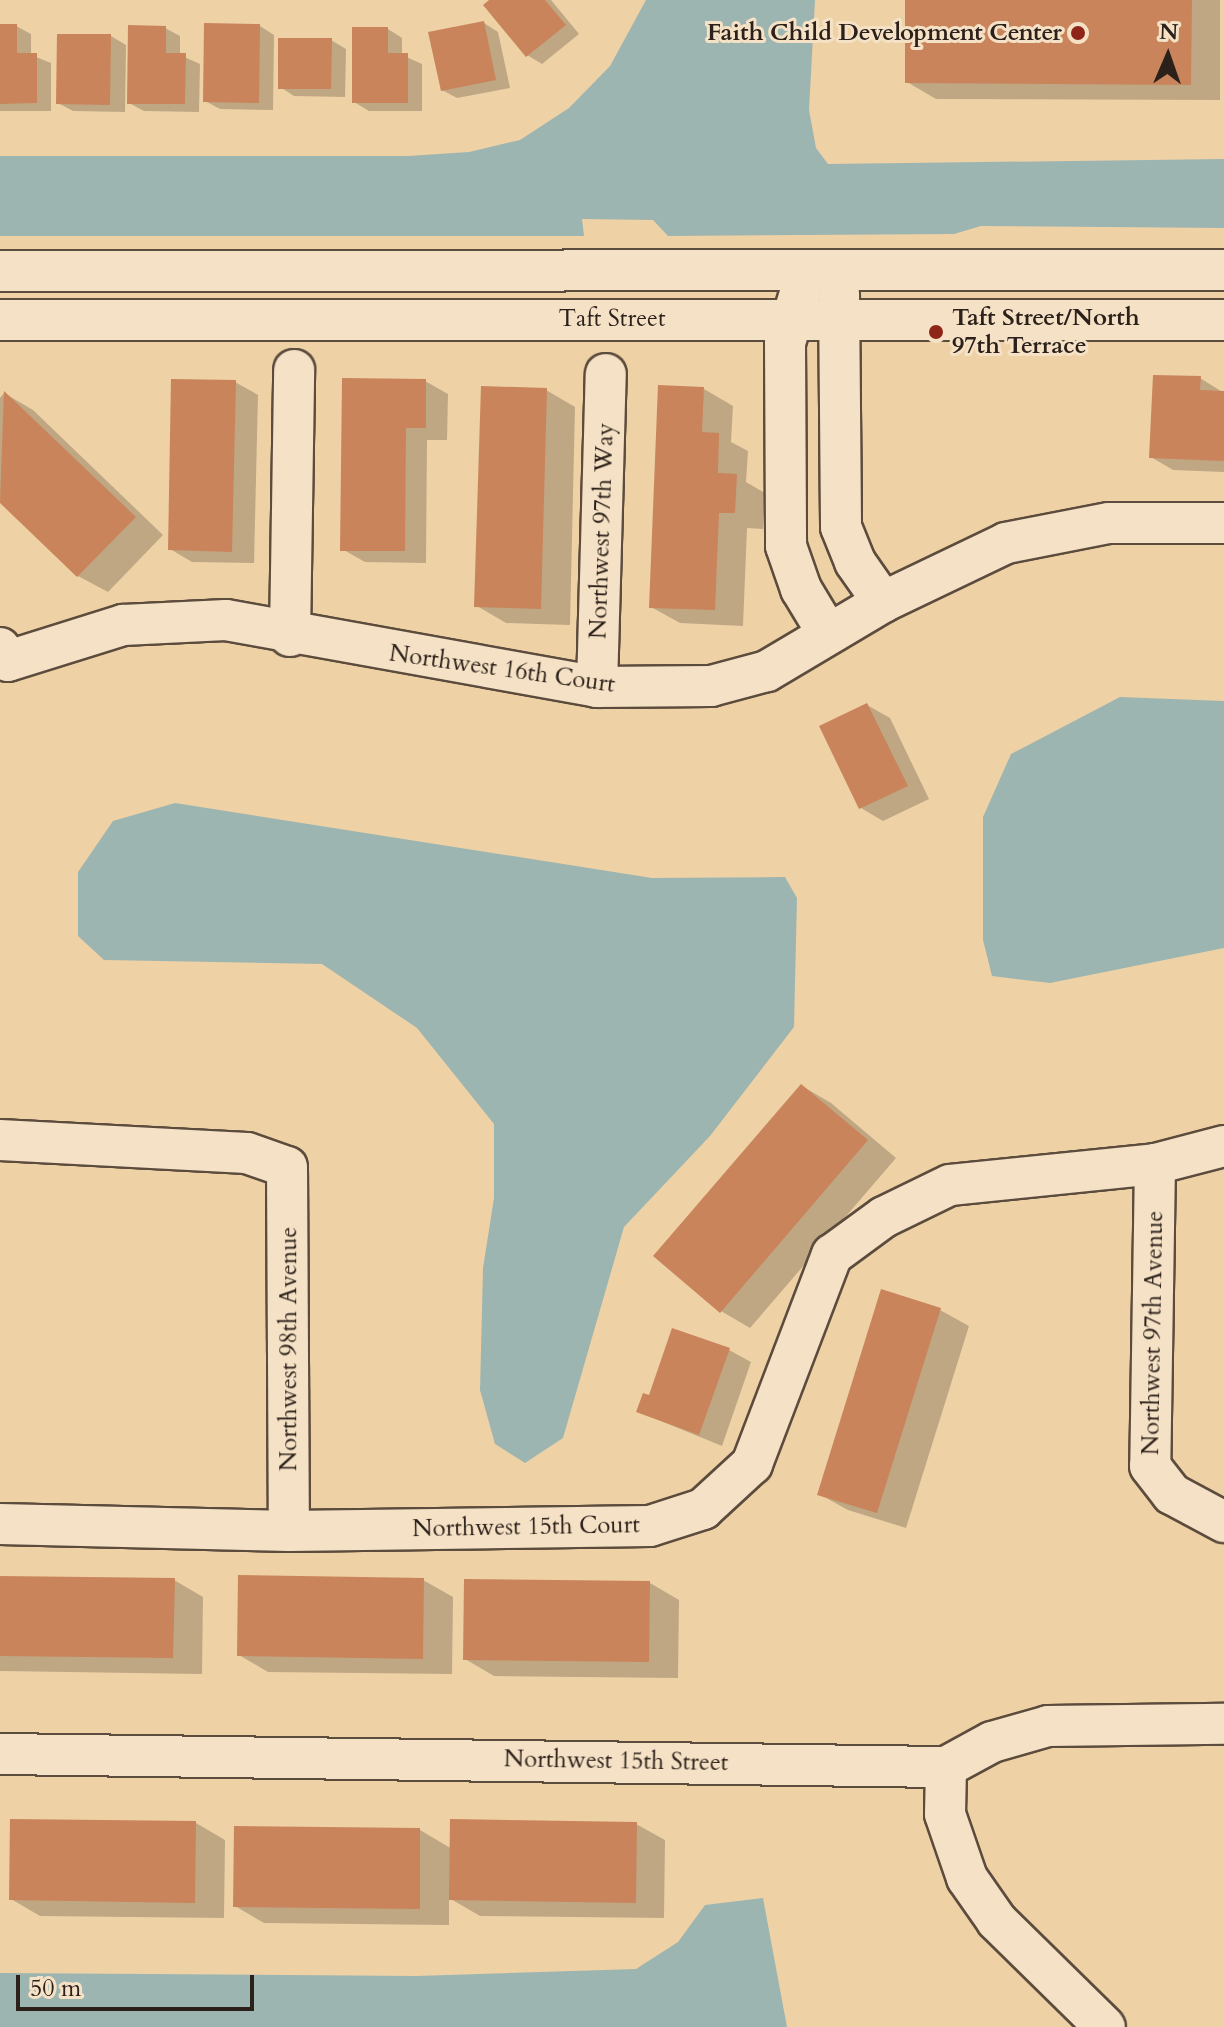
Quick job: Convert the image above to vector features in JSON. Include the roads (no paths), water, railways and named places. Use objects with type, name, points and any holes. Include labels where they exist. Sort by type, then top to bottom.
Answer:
[{"type":"street","points":[[823,270],[792,319],[785,343],[786,546],[801,589],[828,634]]},
{"type":"street","points":[[823,270],[839,319],[841,527],[855,562],[883,602]]},
{"type":"street","name":"Taft Street","points":[[0,271],[1224,270]]},
{"type":"street","name":"Taft Street","points":[[0,320],[1224,320]]},
{"type":"street","points":[[290,636],[294,370]]},
{"type":"street","name":"Northwest 97th Way","points":[[597,687],[606,374]]},
{"type":"street","name":"Northwest 16th Court","points":[[3,659],[123,625],[226,620],[290,636],[597,687],[711,686],[767,671],[883,602],[1006,543],[1109,523],[1224,523]]},
{"type":"street","name":"Northwest 98th Avenue","points":[[0,1140],[247,1153],[287,1167],[289,1531]]},
{"type":"street","name":"Northwest 15th Court","points":[[0,1524],[289,1531],[650,1526],[703,1509],[752,1464],[832,1255],[884,1217],[950,1185],[1155,1164],[1224,1146]]},
{"type":"street","name":"Northwest 97th Avenue","points":[[1155,1164],[1150,1466],[1172,1494],[1224,1522]]},
{"type":"street","name":"Northwest 15th Street","points":[[0,1754],[946,1767],[992,1742],[1048,1726],[1224,1724]]},
{"type":"street","points":[[946,1767],[945,1814],[967,1878],[997,1921],[1105,2027]]},
{"type":"water","points":[[646,0],[815,0],[809,110],[816,148],[828,164],[1224,159],[1224,228],[981,226],[954,234],[668,236],[653,220],[582,219],[584,236],[0,236],[0,156],[408,156],[469,152],[520,140],[569,108],[610,66]]},
{"type":"water","points":[[1120,697],[1224,701],[1224,948],[1050,983],[992,976],[983,940],[983,817],[1011,754]]},
{"type":"water","points":[[175,803],[652,878],[785,877],[797,898],[794,1027],[710,1136],[624,1227],[563,1438],[525,1463],[495,1444],[480,1390],[483,1268],[494,1198],[494,1124],[417,1028],[322,964],[104,960],[78,936],[78,872],[113,821]]},
{"type":"water","points":[[763,1898],[787,2027],[0,2027],[0,1973],[416,1976],[636,1969],[678,1942],[705,1905]]},
{"type":"place","name":"Faith Child Development Center","points":[[1078,33]]},
{"type":"place","name":"Taft Street/North 97th Terrace","points":[[936,332]]}]
